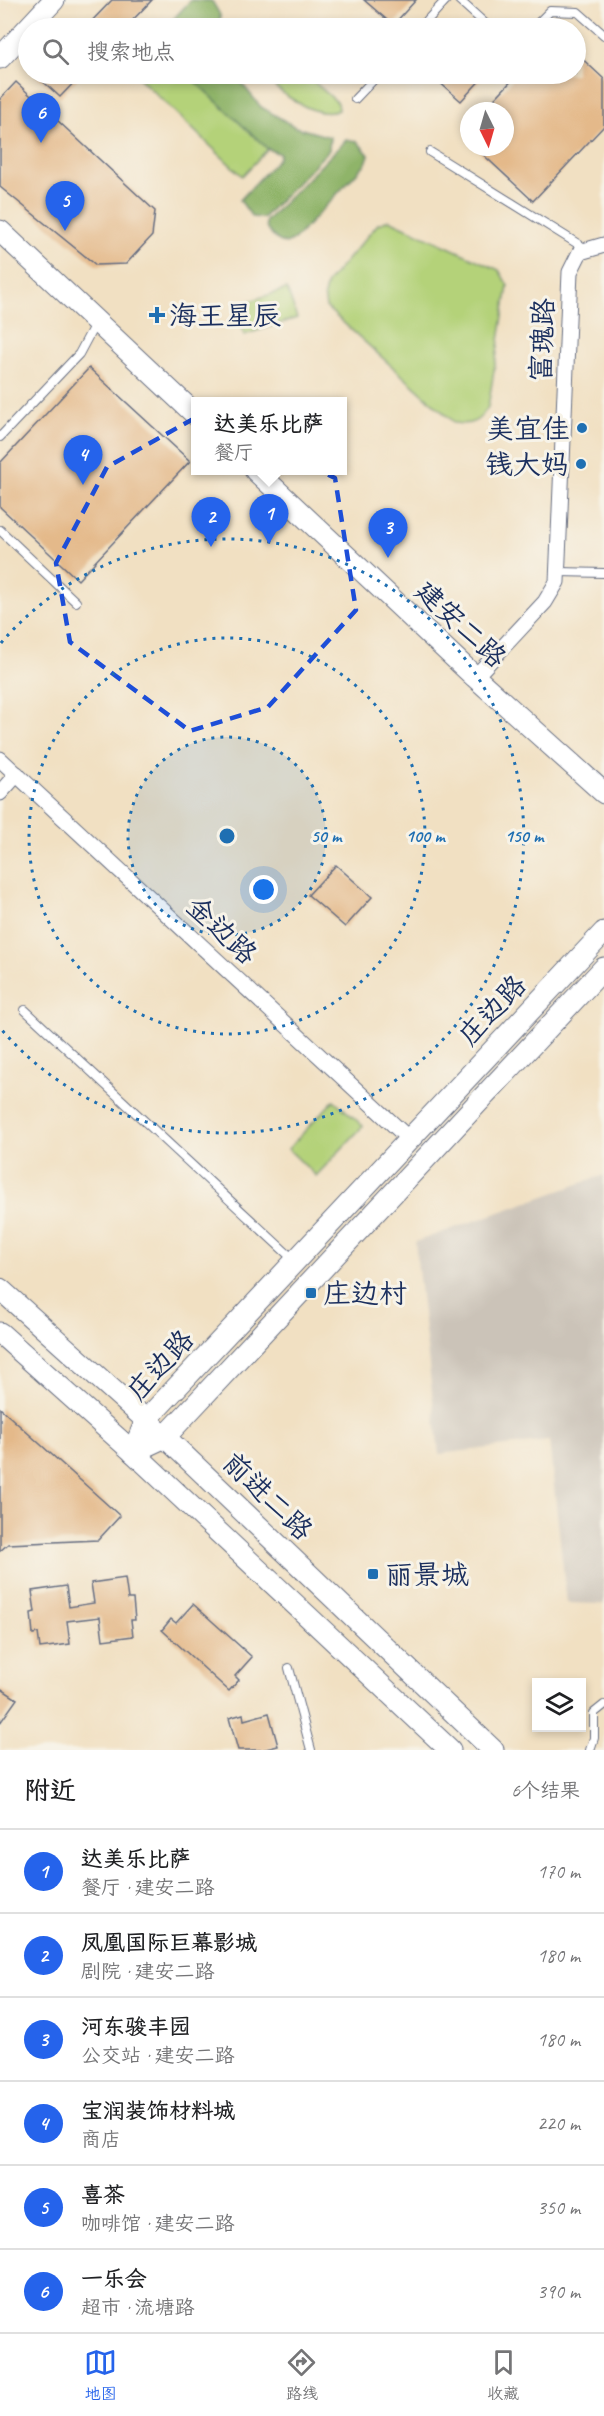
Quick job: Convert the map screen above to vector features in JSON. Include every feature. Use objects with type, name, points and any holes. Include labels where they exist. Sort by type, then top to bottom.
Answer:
[{"type":"main road","points":[[37,18],[54,0]]},
{"type":"main road","points":[[0,58],[18,39]]},
{"type":"main road","points":[[0,231],[191,411]]},
{"type":"main road","name":"建安二路","points":[[259,475],[475,677],[604,793]]},
{"type":"main road","name":"庄边路","points":[[133,1452],[146,1420],[604,932]]},
{"type":"main road","name":"庄边路","points":[[133,1452],[165,1437],[604,968]]},
{"type":"main road","name":"前进二路","points":[[0,1289],[165,1437],[493,1750]]},
{"type":"main road","points":[[0,1332],[133,1452],[450,1750]]},
{"type":"street","points":[[586,249],[604,245]]},
{"type":"street","name":"富瑰路","points":[[475,677],[545,602],[557,582],[570,272],[580,252],[586,249]]},
{"type":"street","name":"金边路","points":[[0,759],[409,1139]]},
{"type":"street","points":[[0,793],[17,774]]},
{"type":"lane","points":[[429,18],[446,0]]},
{"type":"lane","points":[[459,0],[479,18]]},
{"type":"lane","points":[[543,18],[550,11],[578,12],[585,18]]},
{"type":"lane","points":[[586,19],[604,35]]},
{"type":"lane","points":[[355,99],[369,84]]},
{"type":"lane","points":[[430,152],[586,249]]},
{"type":"lane","points":[[0,437],[79,354],[96,321]]},
{"type":"lane","points":[[0,530],[76,602]]},
{"type":"lane","points":[[559,572],[604,573]]},
{"type":"lane","points":[[25,1010],[295,1261]]},
{"type":"lane","points":[[289,1668],[311,1750]]},
{"type":"lane","points":[[594,1713],[604,1707]]},
{"type":"lane","points":[[594,1713],[604,1714]]},
{"type":"lane","points":[[590,1750],[594,1738],[594,1713]]},
{"type":"lane","points":[[594,1738],[604,1737]]},
{"type":"highlighted area","points":[[202,414],[335,478],[356,610],[268,707],[190,731],[70,642],[56,563],[107,467]]},
{"type":"shaded area","points":[[604,1175],[604,1604],[567,1603],[549,1441],[439,1454],[415,1242]]},
{"type":"green space","points":[[191,0],[212,1],[220,15],[220,18],[174,18]]},
{"type":"green space","points":[[145,84],[198,84],[268,149],[242,176]]},
{"type":"green space","points":[[198,84],[242,84],[261,107],[295,127],[330,137],[329,150],[263,218],[252,217],[240,200],[279,158],[280,154],[268,149]]},
{"type":"green space","points":[[272,84],[316,84],[338,103],[339,110],[330,112],[308,108]]},
{"type":"green space","points":[[346,140],[357,141],[369,155],[366,163],[294,240],[286,244],[279,241],[269,232],[266,221]]},
{"type":"green space","points":[[389,220],[499,270],[508,286],[488,407],[482,416],[474,421],[466,424],[455,423],[326,307],[324,295],[327,283],[378,224]]},
{"type":"green space","points":[[287,289],[297,318],[244,335],[234,306]]},
{"type":"green space","points":[[334,1100],[363,1126],[316,1176],[288,1149]]},
{"type":"building","points":[[112,0],[152,0],[135,18],[95,18]]},
{"type":"building","points":[[364,0],[416,0],[399,18],[385,18]]},
{"type":"building","points":[[586,62],[604,79],[604,126],[533,201],[485,156],[514,156],[514,102],[492,102],[509,84],[586,84]]},
{"type":"building","points":[[16,82],[155,211],[152,236],[126,264],[96,265],[0,187],[0,99]]},
{"type":"building","points":[[46,84],[72,84],[60,97]]},
{"type":"building","points":[[441,84],[477,84],[461,101]]},
{"type":"building","points":[[89,368],[190,461],[78,580],[0,507],[0,463]]},
{"type":"building","points":[[336,865],[372,897],[345,927],[308,895]]},
{"type":"building","points":[[0,1408],[120,1516],[98,1540],[8,1544],[0,1551]]},
{"type":"building","points":[[125,1578],[128,1599],[133,1599],[135,1620],[131,1620],[133,1636],[103,1640],[100,1617],[67,1621],[70,1644],[40,1648],[38,1633],[33,1634],[31,1613],[35,1612],[32,1591],[66,1586],[69,1607],[94,1603],[91,1583]]},
{"type":"building","points":[[193,1604],[252,1657],[235,1676],[239,1680],[229,1691],[162,1630],[171,1619],[176,1623]]},
{"type":"building","points":[[0,1688],[17,1699],[0,1723]]},
{"type":"building","points":[[269,1713],[278,1746],[262,1750],[238,1750],[229,1718],[243,1714],[244,1720]]},
{"type":"place","name":"一乐会","points":[[41,143]]},
{"type":"place","name":"喜茶","points":[[65,231]]},
{"type":"place","name":"海王星辰","points":[[157,315]]},
{"type":"place","name":"美宜佳","points":[[582,428]]},
{"type":"place","name":"钱大妈","points":[[581,464]]},
{"type":"place","name":"宝润装饰材料城","points":[[83,485]]},
{"type":"place","name":"达美乐比萨","points":[[269,544]]},
{"type":"place","name":"凤凰国际巨幕影城","points":[[211,547]]},
{"type":"place","name":"河东骏丰园","points":[[388,558]]},
{"type":"place","name":"庄边村","points":[[311,1293]]},
{"type":"place","name":"丽景城","points":[[373,1574]]}]
